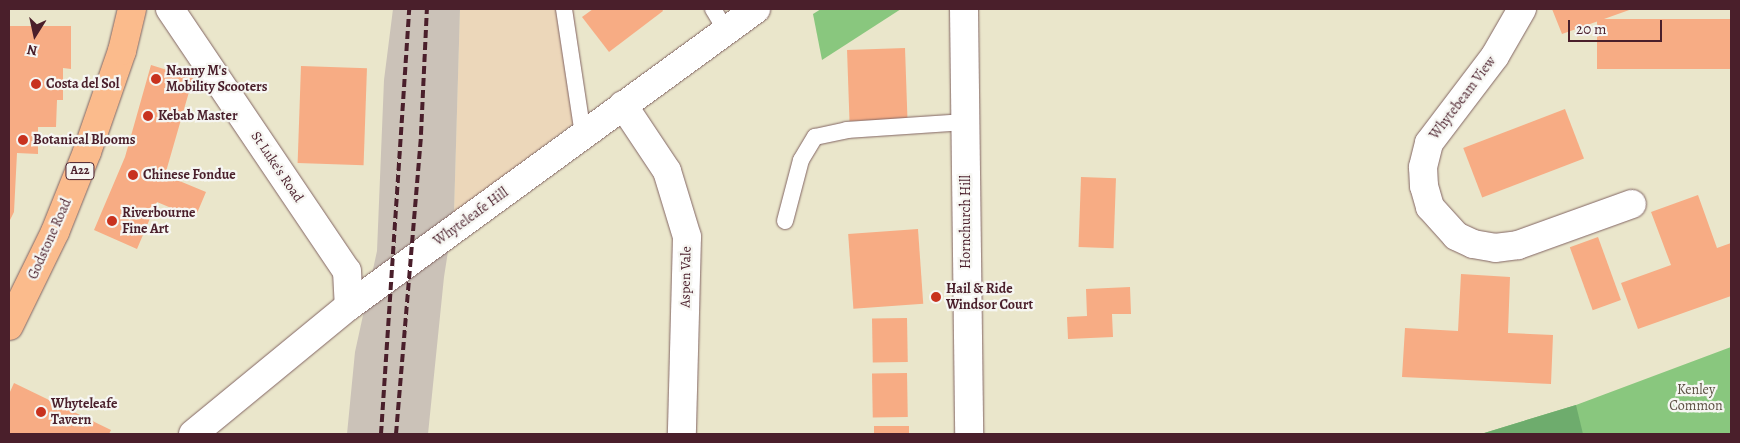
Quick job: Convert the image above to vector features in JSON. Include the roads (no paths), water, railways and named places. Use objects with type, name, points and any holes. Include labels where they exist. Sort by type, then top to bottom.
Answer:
[{"type":"highway","name":"Godstone Road","points":[[9,326],[55,232],[87,152],[122,51],[132,9]]},
{"type":"street","name":"St Luke's Road","points":[[170,9],[347,271],[349,306]]},
{"type":"street","name":"Whyteleafe Hill","points":[[193,434],[349,306],[623,105],[720,20],[756,9]]},
{"type":"street","name":"Hornchurch Hill","points":[[964,9],[969,434]]},
{"type":"street","name":"Whytebeam View","points":[[1522,9],[1495,56],[1429,143],[1423,167],[1424,186],[1430,207],[1456,236],[1473,244],[1495,248],[1518,245],[1632,204]]},
{"type":"street","name":"Aspen Vale","points":[[623,105],[667,171],[687,237],[682,434]]},
{"type":"lane","points":[[564,9],[584,135]]},
{"type":"lane","points":[[785,221],[801,160],[815,137],[847,130],[965,122]]},
{"type":"railway","points":[[381,434],[409,9]]},
{"type":"railway","points":[[396,434],[421,134],[427,9]]},
{"type":"place","name":"Nanny M's Mobility Scooters","points":[[156,79]]},
{"type":"place","name":"Costa del Sol","points":[[36,84]]},
{"type":"place","name":"Kebab Master","points":[[148,116]]},
{"type":"place","name":"Botanical Blooms","points":[[23,140]]},
{"type":"place","name":"Chinese Fondue","points":[[133,175]]},
{"type":"place","name":"Riverbourne Fine Art","points":[[112,221]]},
{"type":"place","name":"Hail & Ride Windsor Court","points":[[936,297]]},
{"type":"place","name":"Whyteleafe Tavern","points":[[41,412]]},
{"type":"park label","name":"Kenley Common","points":[[1696,398]]}]
